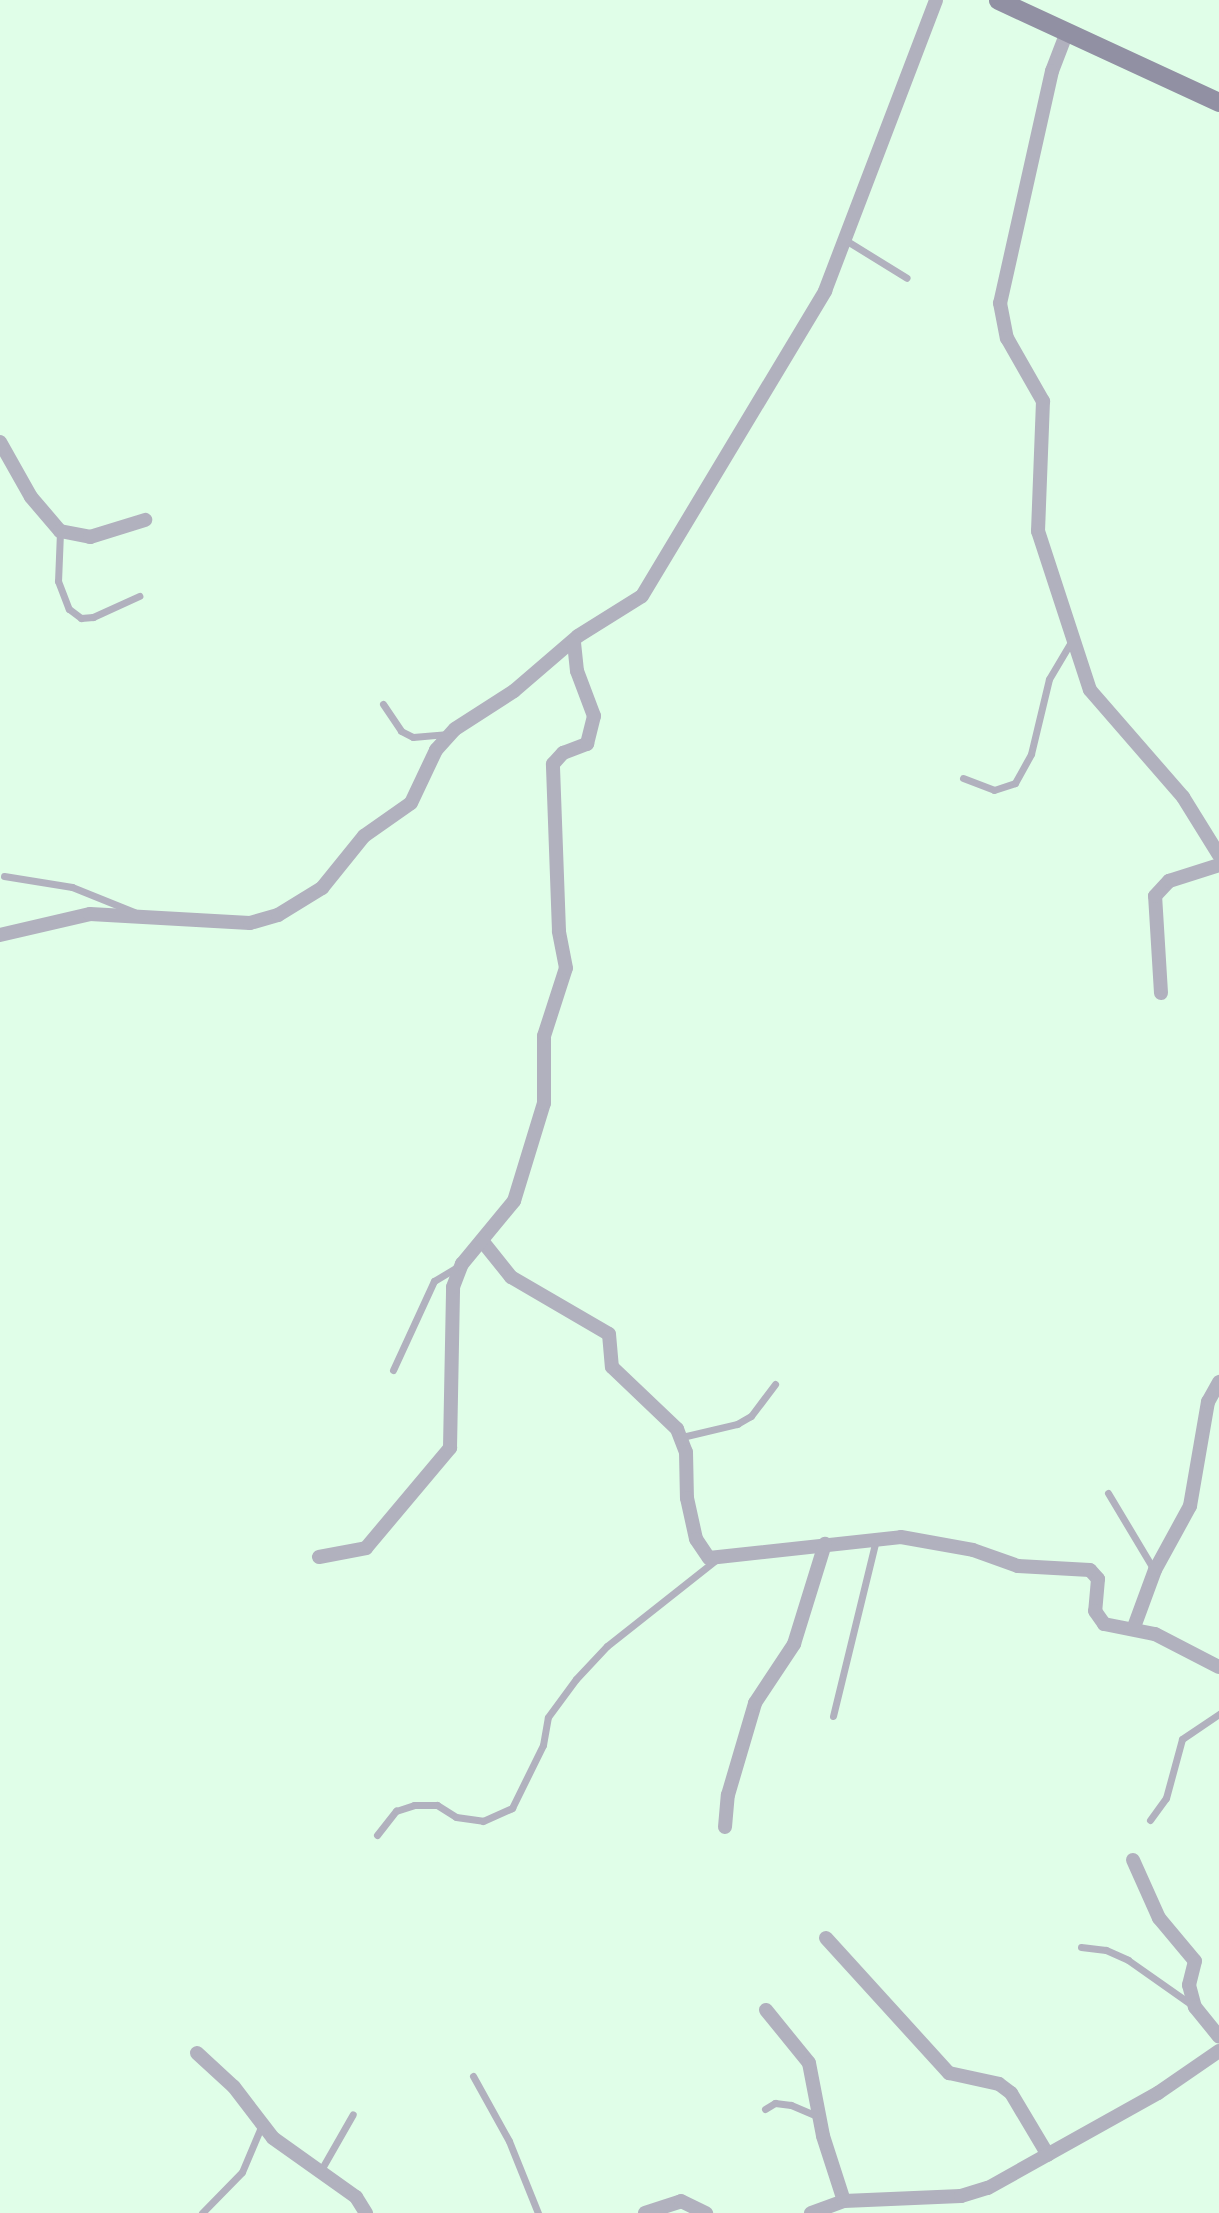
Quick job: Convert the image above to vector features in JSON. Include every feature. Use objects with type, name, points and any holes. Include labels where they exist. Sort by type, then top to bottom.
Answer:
[{"type":"main road","points":[[998,0],[1219,102]]},
{"type":"street","points":[[0,935],[79,915],[142,915],[250,923],[304,901],[337,874],[364,836],[411,803],[436,750],[455,729],[514,691],[573,643],[642,596],[654,581],[776,365],[825,291],[847,241],[936,0]]},
{"type":"street","points":[[1067,32],[1052,71],[1000,303],[1007,338],[1043,401],[1038,531],[1071,642],[1090,690],[1183,797],[1219,855]]},
{"type":"street","points":[[0,442],[31,497],[60,531],[90,537],[145,520]]},
{"type":"street","points":[[319,1557],[366,1548],[450,1447],[453,1287],[462,1264],[507,1215],[535,1139],[544,1103],[544,1036],[566,968],[559,931],[553,764],[563,753],[587,744],[594,716],[577,671],[573,643]]},
{"type":"street","points":[[1161,993],[1155,896],[1169,881],[1219,865]]},
{"type":"street","points":[[483,1242],[510,1277],[609,1334],[612,1367],[682,1437],[696,1539],[702,1552],[717,1559],[752,1550],[876,1540],[924,1540],[1018,1566],[1090,1570],[1098,1579],[1098,1618],[1104,1624],[1134,1627],[1219,1667]]},
{"type":"street","points":[[1134,1627],[1155,1570],[1190,1506],[1208,1402],[1219,1382]]},
{"type":"street","points":[[725,1826],[727,1795],[754,1703],[794,1644],[825,1544]]},
{"type":"street","points":[[1133,1860],[1159,1918],[1195,1961],[1189,1984],[1195,2007],[1219,2037]]},
{"type":"street","points":[[826,1938],[949,2073],[999,2084],[1011,2094],[1048,2155]]},
{"type":"street","points":[[766,2010],[809,2063],[819,2118],[844,2201]]},
{"type":"street","points":[[811,2213],[844,2201],[961,2196],[988,2188],[1158,2093],[1219,2051]]},
{"type":"street","points":[[197,2053],[234,2087],[261,2127],[356,2197],[366,2213]]},
{"type":"street","points":[[645,2213],[681,2201],[706,2213]]},
{"type":"lane","points":[[847,241],[907,278]]},
{"type":"lane","points":[[60,531],[58,581],[69,610],[81,618],[93,617],[139,596]]},
{"type":"lane","points":[[963,778],[994,790],[1015,783],[1031,754],[1049,679],[1071,642]]},
{"type":"lane","points":[[383,704],[401,731],[413,737],[434,737],[455,729]]},
{"type":"lane","points":[[4,876],[72,887],[142,915]]},
{"type":"lane","points":[[393,1370],[434,1280],[462,1264]]},
{"type":"lane","points":[[682,1437],[737,1424],[751,1416],[775,1384]]},
{"type":"lane","points":[[1108,1493],[1155,1570]]},
{"type":"lane","points":[[833,1716],[876,1540]]},
{"type":"lane","points":[[377,1835],[396,1811],[414,1805],[437,1805],[456,1817],[483,1821],[512,1808],[543,1745],[548,1717],[576,1679],[607,1646],[695,1581],[717,1559]]},
{"type":"lane","points":[[1150,1820],[1166,1798],[1182,1739],[1219,1714]]},
{"type":"lane","points":[[1081,1947],[1106,1950],[1128,1960],[1195,2007]]},
{"type":"lane","points":[[473,2076],[509,2141],[538,2213]]},
{"type":"lane","points":[[765,2109],[775,2103],[791,2105],[819,2118]]},
{"type":"lane","points":[[321,2170],[354,2114]]},
{"type":"lane","points":[[202,2213],[242,2172],[261,2127]]}]
